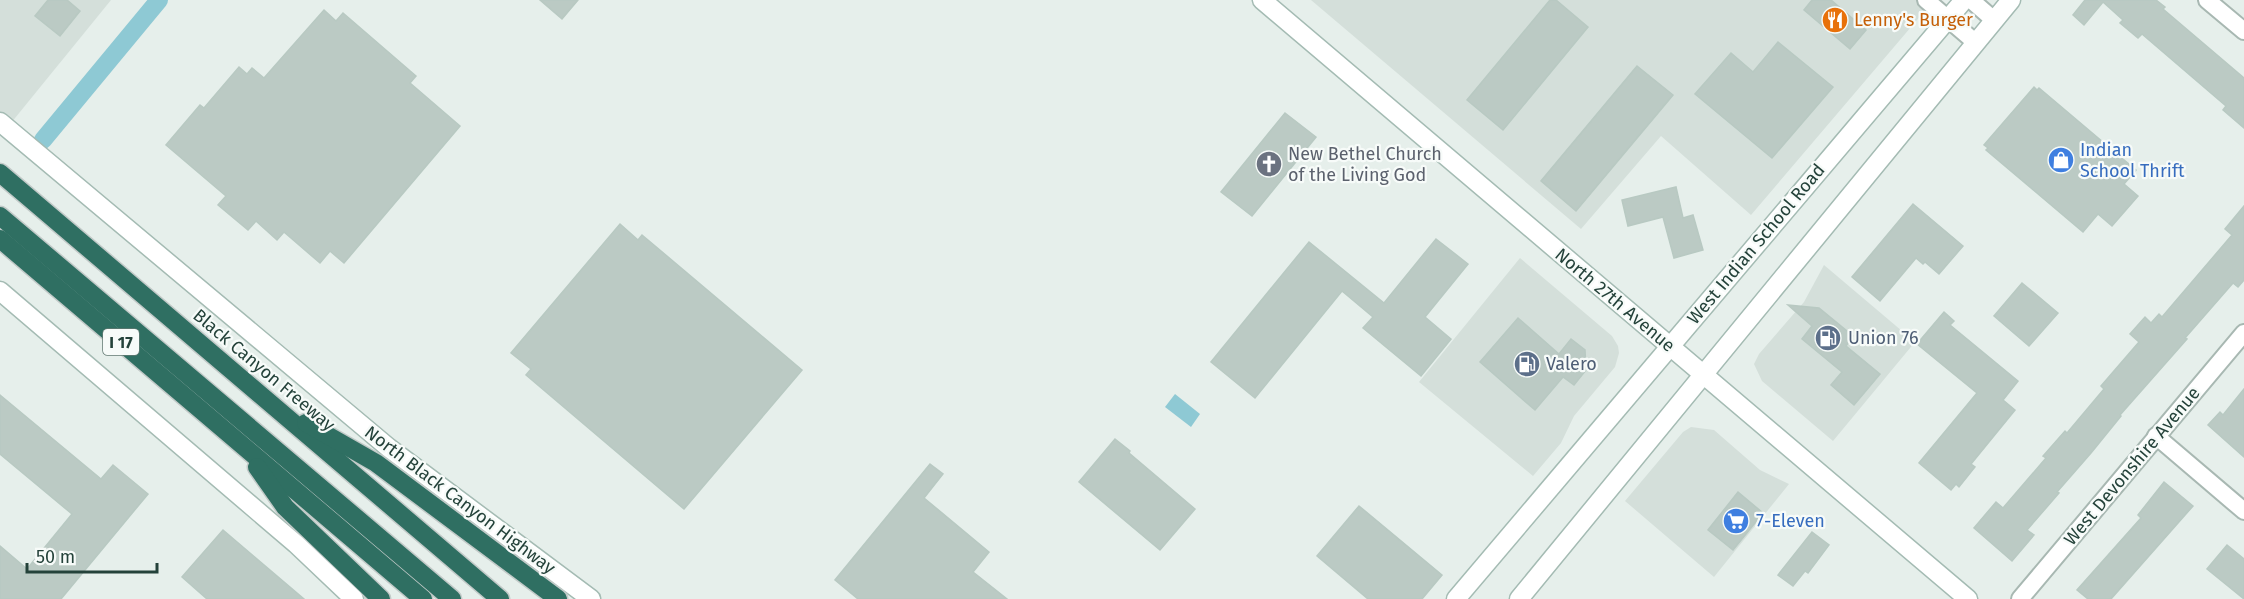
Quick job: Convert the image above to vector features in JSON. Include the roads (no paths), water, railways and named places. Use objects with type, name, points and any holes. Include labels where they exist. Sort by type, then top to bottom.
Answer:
[{"type":"highway","name":"Black Canyon Freeway","points":[[0,173],[500,599]]},
{"type":"highway","points":[[3,218],[452,599]]},
{"type":"highway","name":"I 17","points":[[0,239],[423,599]]},
{"type":"highway","points":[[266,399],[376,463],[558,599]]},
{"type":"highway","points":[[242,446],[285,507],[381,599]]},
{"type":"main road","name":"North 27th Avenue","points":[[1262,0],[1968,599]]},
{"type":"main road","name":"West Indian School Road","points":[[1456,599],[1964,0]]},
{"type":"main road","points":[[1518,599],[2011,0]]},
{"type":"main road","name":"North Black Canyon Highway","points":[[0,122],[389,448],[591,599]]},
{"type":"main road","points":[[0,291],[296,544],[354,599]]},
{"type":"street","points":[[1926,0],[1975,42]]},
{"type":"street","points":[[1971,0],[1994,20]]},
{"type":"street","points":[[2207,0],[2244,31]]},
{"type":"street","name":"West Devonshire Avenue","points":[[2028,596],[2156,436],[2244,333]]},
{"type":"street","points":[[2156,436],[2244,511]]},
{"type":"water","points":[[1175,394],[1200,414],[1191,427],[1165,407]]},
{"type":"waterway","points":[[43,140],[159,0]]},
{"type":"place","name":"Lenny's Burger","points":[[1835,20]]},
{"type":"place","name":"Indian School Thrift","points":[[2061,160]]},
{"type":"place","name":"New Bethel Church of the Living God","points":[[1269,164]]},
{"type":"place","name":"Union 76","points":[[1828,338]]},
{"type":"place","name":"Valero","points":[[1527,364]]},
{"type":"place","name":"7-Eleven","points":[[1736,521]]}]
